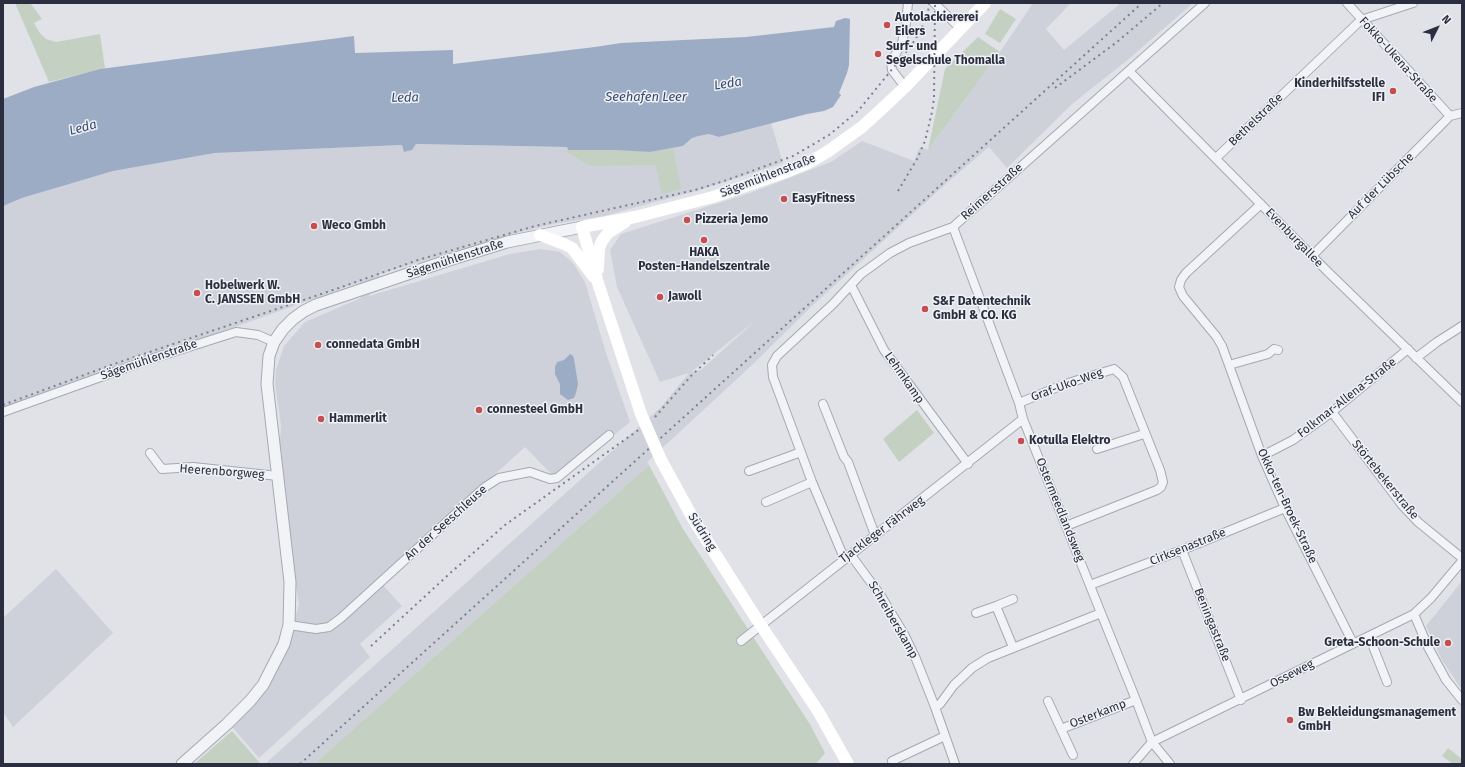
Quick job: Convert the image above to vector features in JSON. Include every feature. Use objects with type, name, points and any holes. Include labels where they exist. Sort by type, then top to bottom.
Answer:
[{"type":"main road","name":"Sägemühlenstraße","points":[[582,227],[635,217],[713,197],[756,183],[808,163],[827,152],[862,127],[906,87],[985,3]]},
{"type":"main road","name":"Südring","points":[[597,280],[599,248],[602,241],[608,232],[635,217]]},
{"type":"main road","name":"Südring","points":[[582,227],[597,280],[641,414],[661,460],[694,522],[818,711],[848,764]]},
{"type":"main road","points":[[540,235],[572,248],[597,280]]},
{"type":"street","points":[[906,87],[892,70],[891,62],[902,43],[907,18],[908,3]]},
{"type":"street","points":[[934,3],[961,29]]},
{"type":"street","name":"Reimersstraße","points":[[772,365],[777,356],[833,304],[861,274],[890,253],[909,243],[953,227],[1205,3]]},
{"type":"street","name":"Fokko-Ukena-Straße","points":[[1347,3],[1450,116]]},
{"type":"street","name":"Bethelstraße","points":[[1216,158],[1361,20],[1413,3]]},
{"type":"street","name":"Evenburgallee","points":[[1129,70],[1312,256],[1462,402]]},
{"type":"street","points":[[1450,116],[1462,113]]},
{"type":"street","name":"Auf der Lübsche","points":[[1312,256],[1450,116]]},
{"type":"street","name":"Okko-ten-Broek-Straße","points":[[1261,204],[1194,266],[1181,280],[1179,287],[1183,296],[1216,336],[1222,346],[1262,456],[1285,508],[1353,643]]},
{"type":"street","name":"Sägemühlenstraße","points":[[3,412],[141,362],[236,332],[258,335],[274,342],[283,329],[293,319],[316,305],[487,248],[540,235],[582,227]]},
{"type":"street","name":"Ostermeedlandsweg","points":[[953,227],[1019,403],[1023,419],[1152,742],[1170,764]]},
{"type":"street","name":"Lehmkamp","points":[[851,285],[884,350],[968,464]]},
{"type":"street","points":[[1416,358],[1462,326]]},
{"type":"street","points":[[182,764],[227,724],[250,701],[263,685],[284,644],[289,626],[290,582],[267,384],[269,356],[274,342]]},
{"type":"street","points":[[1229,365],[1268,354],[1274,349],[1278,350]]},
{"type":"street","name":"Folkmar-Allena-Straße","points":[[1262,456],[1293,440],[1332,412],[1408,349]]},
{"type":"street","name":"Schreiberskamp","points":[[772,365],[773,377],[812,482],[847,556],[881,596],[904,634],[916,659],[935,707],[955,764]]},
{"type":"street","name":"Graf-Uko-Weg","points":[[1019,403],[1065,384],[1114,369],[1123,377],[1144,434],[1160,470],[1163,482],[1161,487],[1153,492],[1066,526]]},
{"type":"street","points":[[823,404],[844,457],[848,462],[875,535]]},
{"type":"street","name":"Störtebekerstraße","points":[[1332,412],[1402,505],[1418,522],[1462,559]]},
{"type":"street","name":"Tjackleger Fährweg","points":[[741,641],[847,556],[968,464],[1023,419]]},
{"type":"street","points":[[1098,449],[1144,434]]},
{"type":"street","name":"An der Seeschleuse","points":[[289,626],[316,629],[329,627],[341,618],[485,487],[498,478],[530,472],[550,478],[557,478],[608,435]]},
{"type":"street","points":[[749,472],[802,452]]},
{"type":"street","name":"Heerenborgweg","points":[[150,453],[162,469],[193,467],[278,476]]},
{"type":"street","points":[[766,502],[812,482]]},
{"type":"street","name":"Cirksenastraße","points":[[1090,585],[1182,550],[1285,508]]},
{"type":"street","name":"Beningastraße","points":[[1182,550],[1242,700]]},
{"type":"street","name":"Osseweg","points":[[1134,764],[1152,742],[1242,700],[1353,643],[1414,614],[1431,598],[1462,559]]},
{"type":"street","points":[[976,613],[1013,599]]},
{"type":"street","points":[[996,606],[1013,647]]},
{"type":"street","points":[[935,707],[940,704],[954,685],[972,668],[988,658],[1101,613]]},
{"type":"street","points":[[1414,614],[1428,647],[1446,680],[1462,700]]},
{"type":"street","points":[[1369,636],[1386,682]]},
{"type":"street","name":"Osterkamp","points":[[1061,729],[1136,700]]},
{"type":"street","name":"Osterkamp","points":[[1048,701],[1073,755]]},
{"type":"street","points":[[892,761],[945,736]]},
{"type":"shaded area","points":[[1033,3],[1071,3],[1046,29],[1064,50],[1121,3],[1193,3],[1130,58],[1072,104],[1007,168],[989,147],[949,181],[813,305],[750,367],[647,462],[649,465],[314,764],[265,764],[660,408],[689,373],[660,382],[617,287],[610,250],[621,234],[750,193],[831,162],[862,141],[914,161],[920,147],[928,150],[1000,52]],"holes":[[[755,321],[701,370],[691,372]]]},
{"type":"shaded area","points":[[771,123],[783,163],[700,190],[604,216],[553,224],[509,235],[380,274],[369,296],[510,254],[540,249],[560,252],[573,263],[585,282],[606,353],[630,422],[558,481],[525,447],[378,580],[402,606],[360,644],[370,657],[259,758],[232,727],[262,695],[285,657],[299,604],[278,476],[281,425],[275,384],[276,370],[284,346],[305,322],[361,298],[360,282],[232,328],[72,382],[3,408],[3,206],[22,198],[113,171],[215,153],[403,145],[404,152],[412,150],[415,144],[567,147],[568,150],[650,152],[683,146],[692,138],[699,136],[709,134],[719,137]]},
{"type":"shaded area","points":[[56,569],[113,633],[13,727],[3,712],[3,618]]},
{"type":"shaded area","name":"Greta-Schoon-Schule","points":[[1462,581],[1462,690],[1442,660],[1426,626]]},
{"type":"green space","points":[[15,3],[31,4],[42,19],[34,23],[39,32],[46,39],[56,42],[100,34],[105,68],[49,82]]},
{"type":"green space","points":[[1000,9],[1016,19],[1000,43],[985,34]]},
{"type":"green space","points":[[978,37],[1000,52],[928,150],[945,69]]},
{"type":"green space","points":[[673,148],[681,189],[662,194],[656,165],[590,166],[567,152],[568,150],[614,150],[650,152]]},
{"type":"green space","points":[[917,410],[934,433],[899,462],[883,439]]},
{"type":"green space","points":[[649,465],[683,529],[811,726],[825,753],[816,764],[314,764]]},
{"type":"green space","points":[[232,731],[261,764],[194,764]]},
{"type":"green space","points":[[1448,748],[1462,759],[1462,764],[1453,764],[1442,756]]},
{"type":"water","name":"Seehafen Leer","points":[[845,18],[850,19],[849,65],[839,93],[841,95],[833,107],[824,111],[719,137],[709,134],[699,136],[692,138],[683,146],[650,152],[568,150],[567,147],[416,144],[412,150],[404,152],[402,145],[215,153],[113,171],[22,198],[3,206],[3,99],[34,87],[100,69],[354,36],[355,53],[453,50],[453,64],[621,43],[746,37],[834,27],[836,21]]},
{"type":"water","points":[[570,354],[574,359],[578,384],[574,398],[568,400],[560,394],[560,384],[555,374],[555,367],[557,362],[564,360]]},
{"type":"railway","points":[[3,405],[114,364],[418,260],[535,226],[695,190],[793,156],[829,135],[858,111],[911,46],[921,30],[928,13],[929,3]]},
{"type":"railway","points":[[898,191],[917,159],[925,141],[932,112],[934,98],[935,3]]},
{"type":"railway","points":[[300,764],[1142,3]]},
{"type":"railway","points":[[1055,88],[1117,42],[1163,3]]},
{"type":"railway","points":[[655,417],[691,376],[713,355]]},
{"type":"railway","points":[[455,569],[505,525],[644,426]]},
{"type":"railway","points":[[371,646],[459,565]]},
{"type":"place","name":"Autolackiererei Eilers","points":[[887,25]]},
{"type":"place","name":"Surf- und Segelschule Thomalla","points":[[878,54]]},
{"type":"place","name":"Kinderhilfsstelle IFI","points":[[1393,91]]},
{"type":"place","name":"EasyFitness","points":[[784,199]]},
{"type":"place","name":"Pizzeria Jemo","points":[[687,220]]},
{"type":"place","name":"Weco Gmbh","points":[[314,226]]},
{"type":"place","name":"HAKA Posten-Handelszentrale","points":[[704,240]]},
{"type":"place","name":"Hobelwerk W. C. JANSSEN GmbH","points":[[197,293]]},
{"type":"place","name":"Jawoll","points":[[660,297]]},
{"type":"place","name":"S&F Datentechnik GmbH & CO. KG","points":[[925,309]]},
{"type":"place","name":"connedata GmbH","points":[[318,345]]},
{"type":"place","name":"connesteel GmbH","points":[[479,410]]},
{"type":"place","name":"Hammerlit","points":[[321,419]]},
{"type":"place","name":"Kotulla Elektro","points":[[1021,441]]},
{"type":"place","name":"Greta-Schoon-Schule","points":[[1448,643]]},
{"type":"place","name":"Bw Bekleidungsmanagement GmbH","points":[[1290,720]]},
{"type":"water label","name":"Leda","points":[[728,84]]},
{"type":"water label","name":"Leda","points":[[405,98]]},
{"type":"water label","name":"Leda","points":[[83,128]]}]
